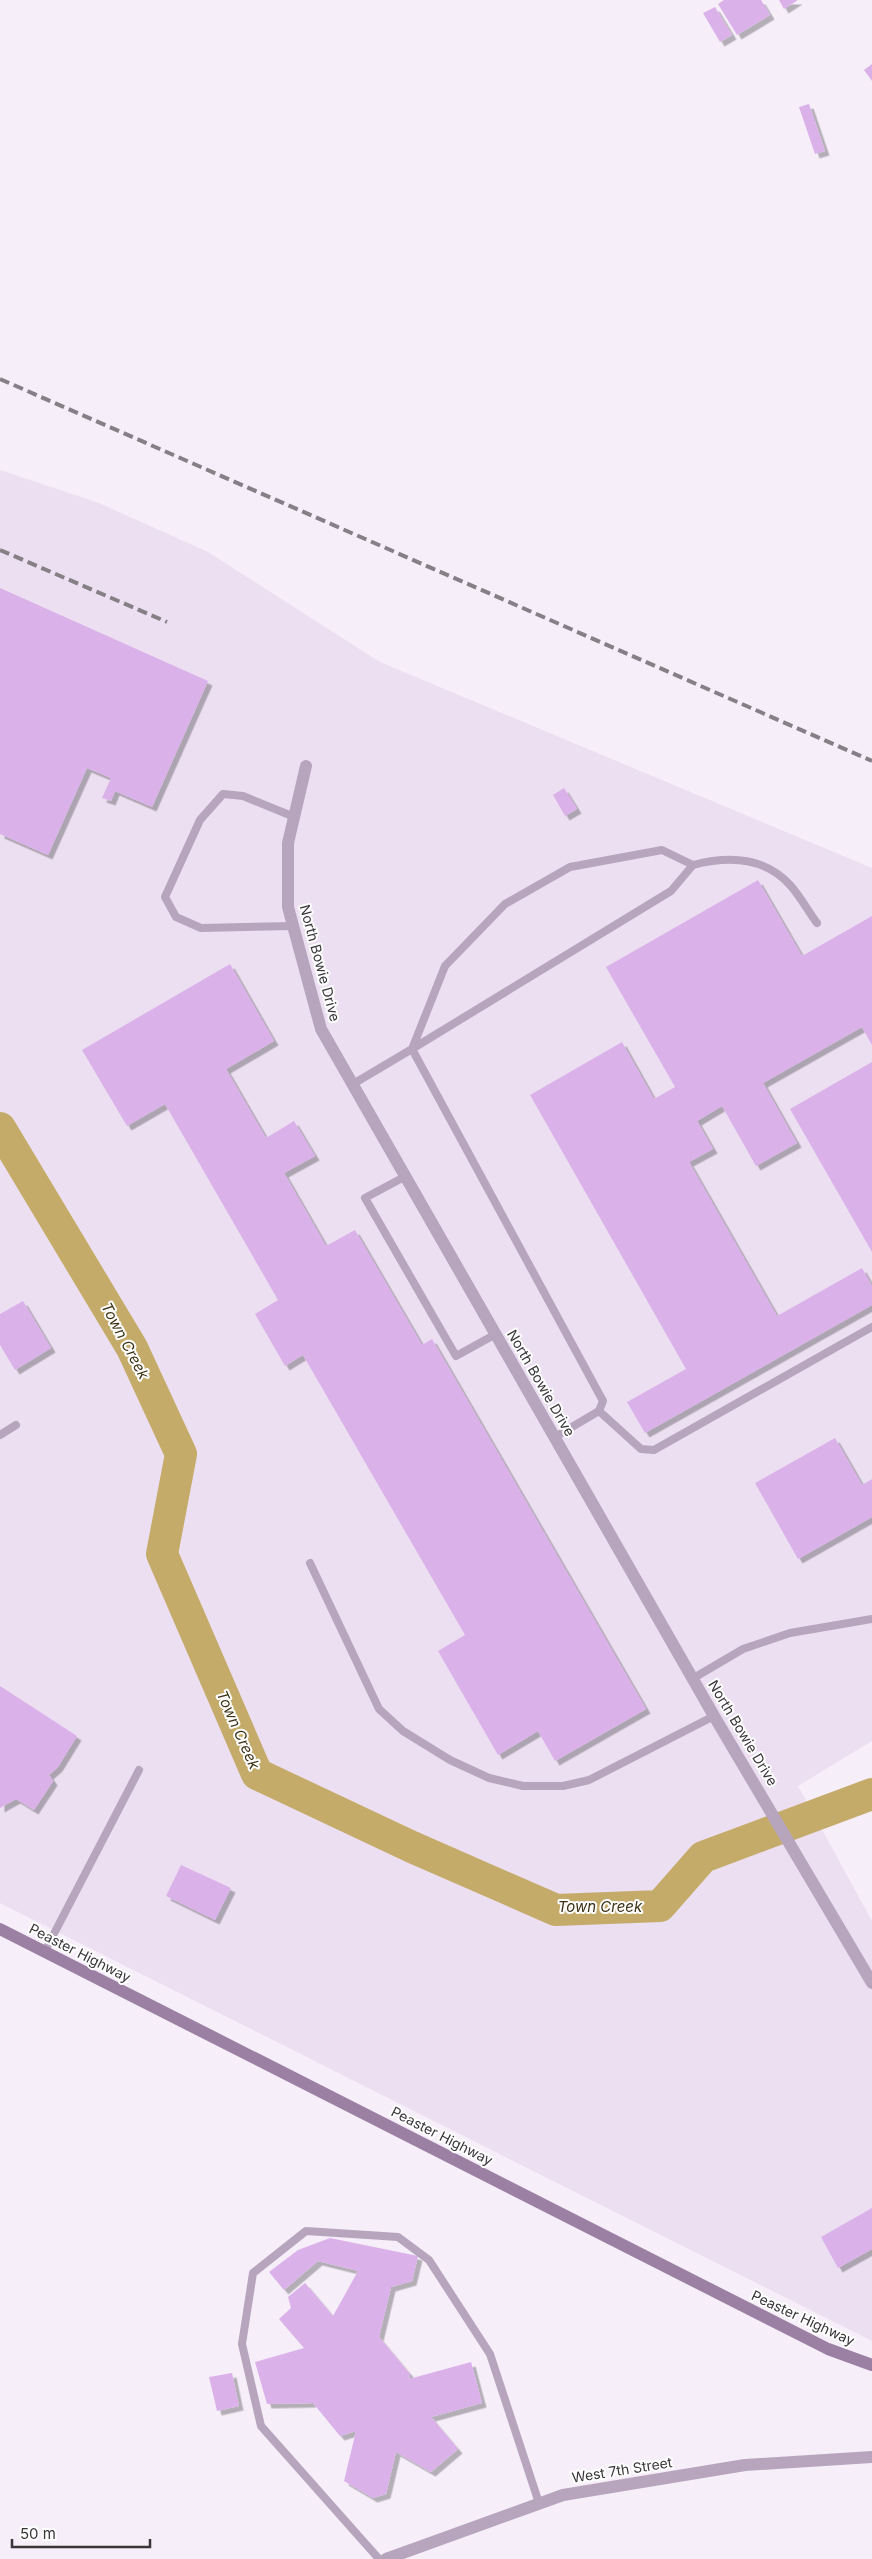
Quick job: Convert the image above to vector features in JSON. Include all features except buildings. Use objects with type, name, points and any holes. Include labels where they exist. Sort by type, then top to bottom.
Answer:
[{"type":"main road","name":"Peaster Highway","points":[[0,1929],[828,2349],[872,2365]]},
{"type":"street","name":"North Bowie Drive","points":[[306,766],[292,816],[288,852],[288,907],[322,1029],[692,1679],[872,1983]]},
{"type":"street","name":"West 7th Street","points":[[386,2559],[564,2495],[745,2465],[872,2457]]},
{"type":"lane","points":[[292,816],[243,796],[223,794],[200,820],[165,897],[176,917],[201,928],[294,926]]},
{"type":"lane","points":[[412,1049],[445,966],[504,904],[570,867],[662,850],[693,865]]},
{"type":"lane","points":[[353,1084],[671,891],[693,865],[719,859],[749,860],[772,870],[790,885],[816,923]]},
{"type":"lane","points":[[412,1049],[604,1401],[599,1410],[555,1437]]},
{"type":"lane","points":[[406,1176],[365,1198],[456,1356],[496,1334]]},
{"type":"lane","points":[[599,1410],[641,1449],[654,1450],[872,1327]]},
{"type":"lane","points":[[0,1435],[16,1425]]},
{"type":"lane","points":[[310,1563],[379,1709],[403,1732],[450,1760],[489,1778],[523,1786],[563,1786],[589,1780],[714,1716]]},
{"type":"lane","points":[[692,1679],[743,1649],[790,1633],[872,1619]]},
{"type":"lane","points":[[45,1952],[139,1770]]},
{"type":"lane","points":[[380,2559],[261,2426],[242,2344],[253,2273],[306,2230],[398,2237],[429,2260],[490,2354],[539,2503]]},
{"type":"shaded area","points":[[0,470],[99,503],[208,552],[380,662],[872,868],[872,1741],[798,1786],[872,1921],[872,2341],[0,1903]]},
{"type":"waterway","name":"Town Creek","points":[[0,1128],[132,1348],[181,1454],[162,1554],[257,1774],[412,1847],[556,1910],[660,1906],[703,1857],[872,1794]]},
{"type":"railway","points":[[0,379],[872,761]]},
{"type":"railway","points":[[0,550],[167,622]]}]
